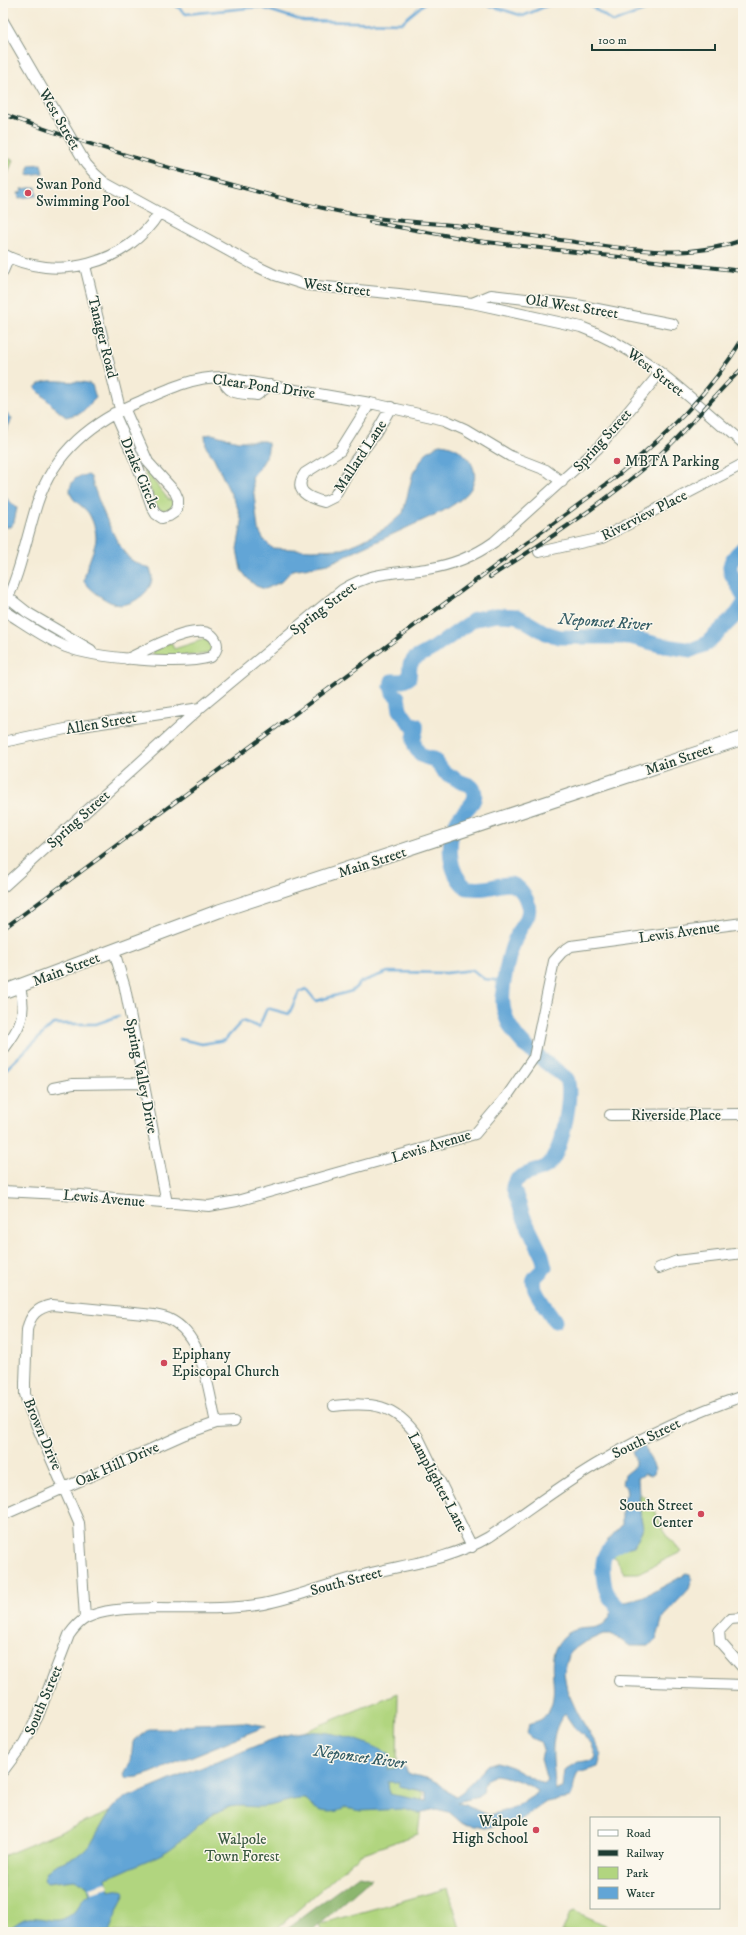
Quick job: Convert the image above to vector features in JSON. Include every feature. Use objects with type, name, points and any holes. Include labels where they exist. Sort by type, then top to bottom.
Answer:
[{"type":"main road","name":"Main Street","points":[[3,992],[20,987],[219,911],[742,741]]},
{"type":"street","name":"West Street","points":[[3,22],[86,164],[106,183],[258,267],[275,275],[306,285],[399,294],[472,304],[581,327],[594,332],[631,350],[743,443]]},
{"type":"street","points":[[3,271],[6,256],[43,266],[62,268],[85,266],[122,250],[134,242],[151,227],[159,213]]},
{"type":"street","name":"Tanager Road","points":[[85,266],[120,410]]},
{"type":"street","name":"Old West Street","points":[[472,304],[491,295],[577,305],[673,324]]},
{"type":"street","name":"Spring Street","points":[[3,887],[200,708],[329,600],[353,583],[376,574],[428,569],[469,558],[494,542],[598,448],[660,373]]},
{"type":"street","name":"Clear Pond Drive","points":[[3,609],[5,596],[17,577],[37,504],[55,466],[79,438],[120,410],[192,380],[209,377],[222,377],[424,414],[455,424],[510,456],[546,470],[562,482]]},
{"type":"street","name":"Mallard Lane","points":[[370,403],[340,452],[305,473],[300,482],[302,491],[311,498],[324,502],[334,497],[354,462],[376,433],[391,407]]},
{"type":"street","name":"Drake Circle","points":[[120,410],[148,462],[175,492],[178,499],[178,505],[175,512],[169,516],[162,518],[156,514],[138,467],[120,410]]},
{"type":"street","points":[[138,467],[148,462]]},
{"type":"street","name":"Riverview Place","points":[[539,552],[602,538],[743,464]]},
{"type":"street","points":[[5,596],[28,613],[96,653]]},
{"type":"street","points":[[3,609],[64,646],[78,651],[127,659],[179,661],[204,659],[211,657],[214,654],[217,649],[217,643],[214,636],[209,632],[191,631],[127,659]]},
{"type":"street","name":"Allen Street","points":[[3,742],[75,727],[200,708]]},
{"type":"street","name":"Lewis Avenue","points":[[3,1191],[209,1206],[237,1202],[475,1134],[507,1096],[535,1053],[554,961],[562,952],[571,946],[743,923]]},
{"type":"street","name":"Spring Valley Drive","points":[[114,951],[125,988],[167,1203]]},
{"type":"street","points":[[3,1050],[17,1030],[24,1013],[20,987]]},
{"type":"street","points":[[53,1088],[73,1084],[143,1083]]},
{"type":"street","name":"Riverside Place","points":[[610,1115],[743,1114]]},
{"type":"street","points":[[659,1268],[677,1261],[743,1253]]},
{"type":"street","name":"Brown Drive","points":[[85,1618],[79,1523],[65,1487],[37,1427],[26,1394],[27,1330],[29,1319],[35,1311],[44,1306],[52,1305],[139,1313],[169,1319],[182,1328],[192,1340],[199,1353],[216,1423]]},
{"type":"street","name":"South Street","points":[[3,1771],[24,1743],[38,1716],[69,1635],[75,1626],[85,1618],[97,1614],[127,1609],[234,1607],[263,1604],[357,1577],[449,1556],[472,1547],[602,1461],[688,1418],[743,1396]]},
{"type":"street","name":"Lamplighter Lane","points":[[334,1406],[363,1403],[374,1405],[396,1414],[405,1422],[418,1437],[472,1547]]},
{"type":"street","name":"Oak Hill Drive","points":[[3,1516],[185,1434],[216,1423],[234,1422]]},
{"type":"street","points":[[743,1618],[730,1619],[718,1631],[720,1642],[743,1668]]},
{"type":"street","points":[[619,1681],[743,1685]]},
{"type":"green space","points":[[3,157],[13,160],[3,187]]},
{"type":"green space","points":[[148,468],[158,476],[152,479],[169,500],[177,499],[171,510],[162,510],[156,506],[144,471]]},
{"type":"green space","points":[[205,635],[213,639],[212,650],[207,654],[156,658],[153,654],[153,651],[171,642],[174,649],[202,640]]},
{"type":"green space","points":[[640,1494],[646,1498],[654,1508],[663,1529],[681,1552],[638,1573],[624,1573],[616,1559],[606,1552],[634,1546],[643,1528],[640,1512]]},
{"type":"green space","name":"Walpole Town Forest","points":[[398,1693],[397,1765],[423,1794],[418,1834],[361,1854],[273,1932],[3,1932],[3,1856]]},
{"type":"green space","points":[[359,1875],[372,1878],[310,1932],[282,1932]]},
{"type":"green space","points":[[448,1888],[461,1932],[322,1932],[319,1924]]},
{"type":"green space","points":[[574,1911],[612,1928],[611,1932],[562,1932],[570,1913]]},
{"type":"water","name":"Swan Pond Swimming Pool","points":[[41,164],[43,173],[28,175],[29,165]]},
{"type":"water","name":"Swan Pond Swimming Pool","points":[[36,187],[37,196],[19,198],[18,193],[22,192],[21,189]]},
{"type":"water","points":[[63,381],[89,383],[92,385],[96,398],[81,413],[66,417],[35,388],[44,382]]},
{"type":"water","points":[[3,410],[12,419],[3,436]]},
{"type":"water","points":[[212,434],[238,441],[264,441],[268,443],[266,457],[252,477],[258,529],[264,540],[272,548],[312,550],[343,549],[386,528],[403,513],[413,473],[426,453],[439,444],[455,448],[468,459],[473,466],[475,474],[474,482],[470,490],[464,496],[443,511],[328,564],[292,570],[281,582],[265,589],[256,586],[241,570],[237,549],[242,522],[237,506],[214,458],[206,447],[205,435]]},
{"type":"water","points":[[88,475],[91,477],[102,509],[121,547],[127,556],[133,561],[150,569],[152,576],[151,584],[142,596],[121,605],[106,600],[84,582],[86,570],[96,538],[93,523],[89,514],[73,498],[70,490],[72,482],[80,476]]},
{"type":"water","points":[[3,495],[17,508],[14,522],[10,527],[3,527]]},
{"type":"water","points":[[644,1445],[655,1469],[654,1474],[650,1476],[645,1474],[638,1478],[640,1512],[643,1528],[634,1546],[606,1552],[607,1541],[622,1525],[622,1500],[627,1494],[626,1488],[622,1483],[624,1475],[635,1466],[635,1459],[632,1452]]},
{"type":"water","points":[[686,1574],[690,1575],[692,1579],[689,1589],[663,1617],[656,1641],[648,1646],[630,1646],[611,1634],[603,1634],[583,1643],[570,1652],[564,1673],[567,1690],[578,1714],[602,1754],[598,1767],[578,1773],[570,1798],[546,1802],[519,1821],[485,1828],[463,1824],[449,1812],[436,1809],[418,1813],[402,1809],[361,1811],[345,1808],[335,1812],[329,1812],[318,1810],[309,1804],[306,1799],[292,1800],[263,1807],[242,1806],[226,1808],[212,1815],[166,1852],[106,1878],[109,1891],[122,1889],[125,1892],[109,1932],[4,1932],[25,1919],[37,1918],[59,1920],[76,1910],[83,1899],[89,1894],[87,1885],[74,1880],[47,1883],[44,1880],[46,1874],[54,1866],[78,1856],[83,1852],[93,1841],[108,1815],[122,1800],[196,1769],[291,1734],[302,1732],[323,1732],[347,1737],[370,1745],[389,1754],[388,1769],[405,1767],[408,1773],[433,1780],[456,1796],[462,1792],[487,1765],[497,1762],[512,1767],[543,1784],[547,1781],[541,1759],[543,1750],[540,1742],[531,1738],[527,1733],[529,1724],[543,1718],[549,1710],[553,1692],[553,1655],[556,1647],[563,1637],[571,1632],[601,1625],[607,1620],[612,1611],[608,1600],[614,1597],[618,1602],[625,1602],[643,1597]],"holes":[[[565,1714],[574,1727],[591,1743],[596,1756],[594,1760],[578,1762],[564,1770],[562,1788],[556,1790],[553,1757],[554,1741],[557,1727]],[[494,1775],[506,1777],[517,1780],[538,1791],[536,1794],[514,1808],[489,1815],[457,1802],[478,1797],[482,1792],[486,1780]],[[388,1782],[399,1782],[399,1786],[426,1792],[426,1801],[389,1794]]]},
{"type":"water","points":[[244,1722],[266,1726],[151,1773],[138,1777],[127,1778],[124,1774],[131,1761],[133,1742],[149,1729],[169,1729],[194,1724]]},
{"type":"pier","points":[[107,1882],[109,1888],[90,1893],[89,1887]]},
{"type":"waterway","points":[[173,3],[186,14],[259,7],[303,21],[401,23],[425,3]]},
{"type":"waterway","points":[[482,3],[523,16],[553,3]]},
{"type":"waterway","points":[[587,3],[613,22],[665,3]]},
{"type":"waterway","name":"Neponset River","points":[[743,548],[735,555],[730,567],[733,577],[743,596]]},
{"type":"waterway","name":"Neponset River","points":[[555,1321],[534,1288],[534,1279],[545,1267],[542,1255],[524,1218],[513,1187],[518,1178],[544,1168],[553,1158],[562,1137],[569,1098],[567,1079],[531,1051],[515,1035],[509,1025],[503,1006],[504,984],[508,960],[515,939],[528,915],[529,911],[527,901],[522,891],[514,885],[506,884],[483,888],[467,888],[456,874],[451,857],[451,838],[453,829],[459,817],[469,807],[474,799],[474,790],[470,785],[459,781],[442,770],[434,759],[423,756],[417,750],[414,742],[416,725],[410,724],[400,710],[398,697],[393,693],[391,686],[392,681],[403,681],[409,678],[410,665],[414,659],[434,648],[475,619],[497,615],[517,616],[546,633],[560,637],[630,637],[660,645],[691,650],[706,644],[737,614],[743,605]]},
{"type":"waterway","points":[[180,1039],[202,1044],[225,1040],[242,1021],[259,1027],[267,1008],[289,1014],[299,992],[306,989],[316,1001],[352,991],[361,982],[388,972],[446,973],[473,970],[484,979],[504,981]]},
{"type":"waterway","points":[[3,1072],[53,1024],[96,1024],[119,1016]]},
{"type":"waterway","name":"Neponset River","points":[[620,1615],[618,1607],[610,1598],[604,1582],[603,1563],[606,1553],[624,1541]]},
{"type":"railway","points":[[3,114],[111,151],[166,167],[295,201],[369,217],[472,227],[596,245],[652,251],[670,252],[706,249],[724,246],[743,240]]},
{"type":"railway","points":[[370,222],[478,241],[743,271]]},
{"type":"railway","points":[[3,929],[612,480],[667,432],[684,415],[716,378],[743,338]]},
{"type":"railway","points":[[490,577],[582,516],[648,465],[678,437],[743,368]]},
{"type":"place","name":"Swan Pond Swimming Pool","points":[[28,193]]},
{"type":"place","name":"MBTA Parking","points":[[617,461]]},
{"type":"place","name":"Epiphany Episcopal Church","points":[[164,1363]]},
{"type":"place","name":"South Street Center","points":[[701,1514]]},
{"type":"place","name":"Walpole High School","points":[[536,1830]]}]
